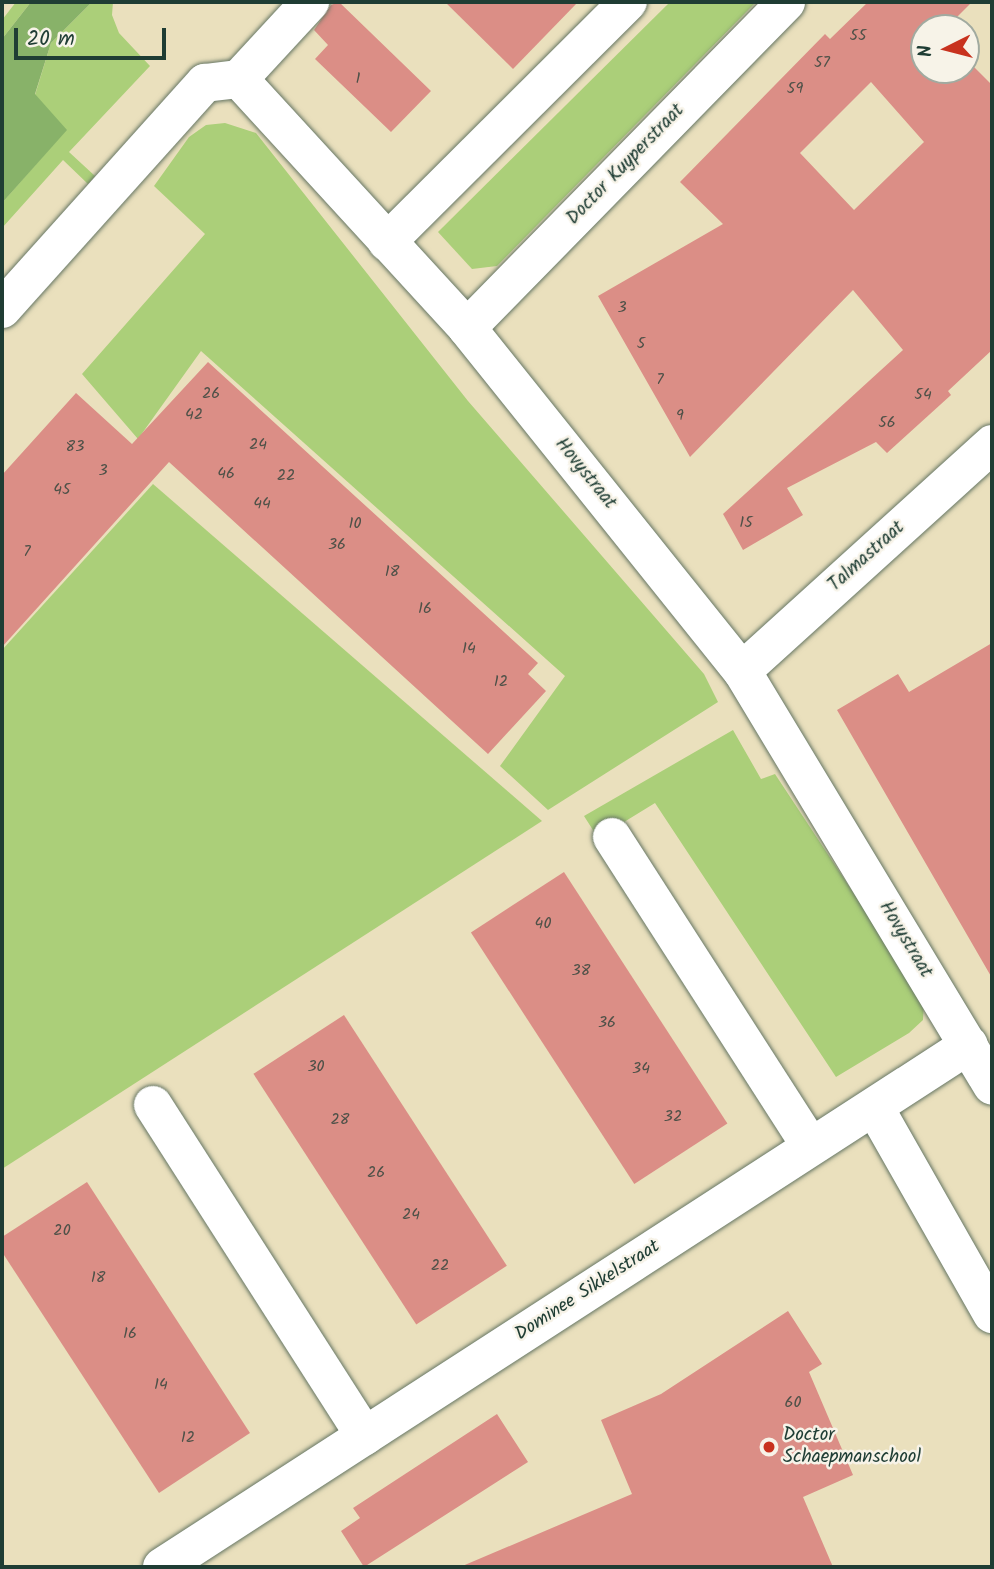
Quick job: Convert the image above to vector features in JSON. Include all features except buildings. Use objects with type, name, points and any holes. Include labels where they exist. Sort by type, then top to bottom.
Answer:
[{"type":"street","points":[[2,309],[205,83],[239,79],[310,2]]},
{"type":"street","points":[[387,242],[628,2]]},
{"type":"street","name":"Doctor Kuyperstraat","points":[[467,328],[786,2]]},
{"type":"street","name":"Hovystraat","points":[[239,79],[467,328],[742,671],[992,1085]]},
{"type":"street","name":"Talmastraat","points":[[742,671],[992,444]]},
{"type":"street","points":[[612,837],[810,1146]]},
{"type":"street","name":"Dominee Sikkelstraat","points":[[162,1567],[969,1045]]},
{"type":"street","points":[[153,1105],[365,1436]]},
{"type":"street","points":[[875,1108],[992,1314]]},
{"type":"green space","points":[[16,2],[31,2],[2,39],[2,20]]},
{"type":"green space","points":[[31,2],[92,2],[51,43],[35,94],[67,130],[2,203],[2,39]]},
{"type":"green space","points":[[92,2],[113,2],[112,15],[119,33],[150,66],[69,152],[95,176],[88,184],[63,160],[2,228],[2,203],[66,130],[35,95],[51,43]]},
{"type":"green space","points":[[670,2],[756,2],[497,266],[472,269],[438,232]]},
{"type":"green space","points":[[225,123],[256,133],[468,401],[704,674],[718,702],[548,810],[500,766],[565,676],[201,351],[138,439],[82,374],[205,234],[154,186],[189,137],[206,125]]},
{"type":"green space","points":[[153,484],[542,821],[2,1169],[2,650]]},
{"type":"green space","points":[[733,730],[761,779],[775,774],[924,1000],[923,1020],[909,1033],[836,1077],[655,803],[598,838],[584,816]]},
{"type":"place","name":"Doctor Schaepmanschool","points":[[769,1447]]}]
